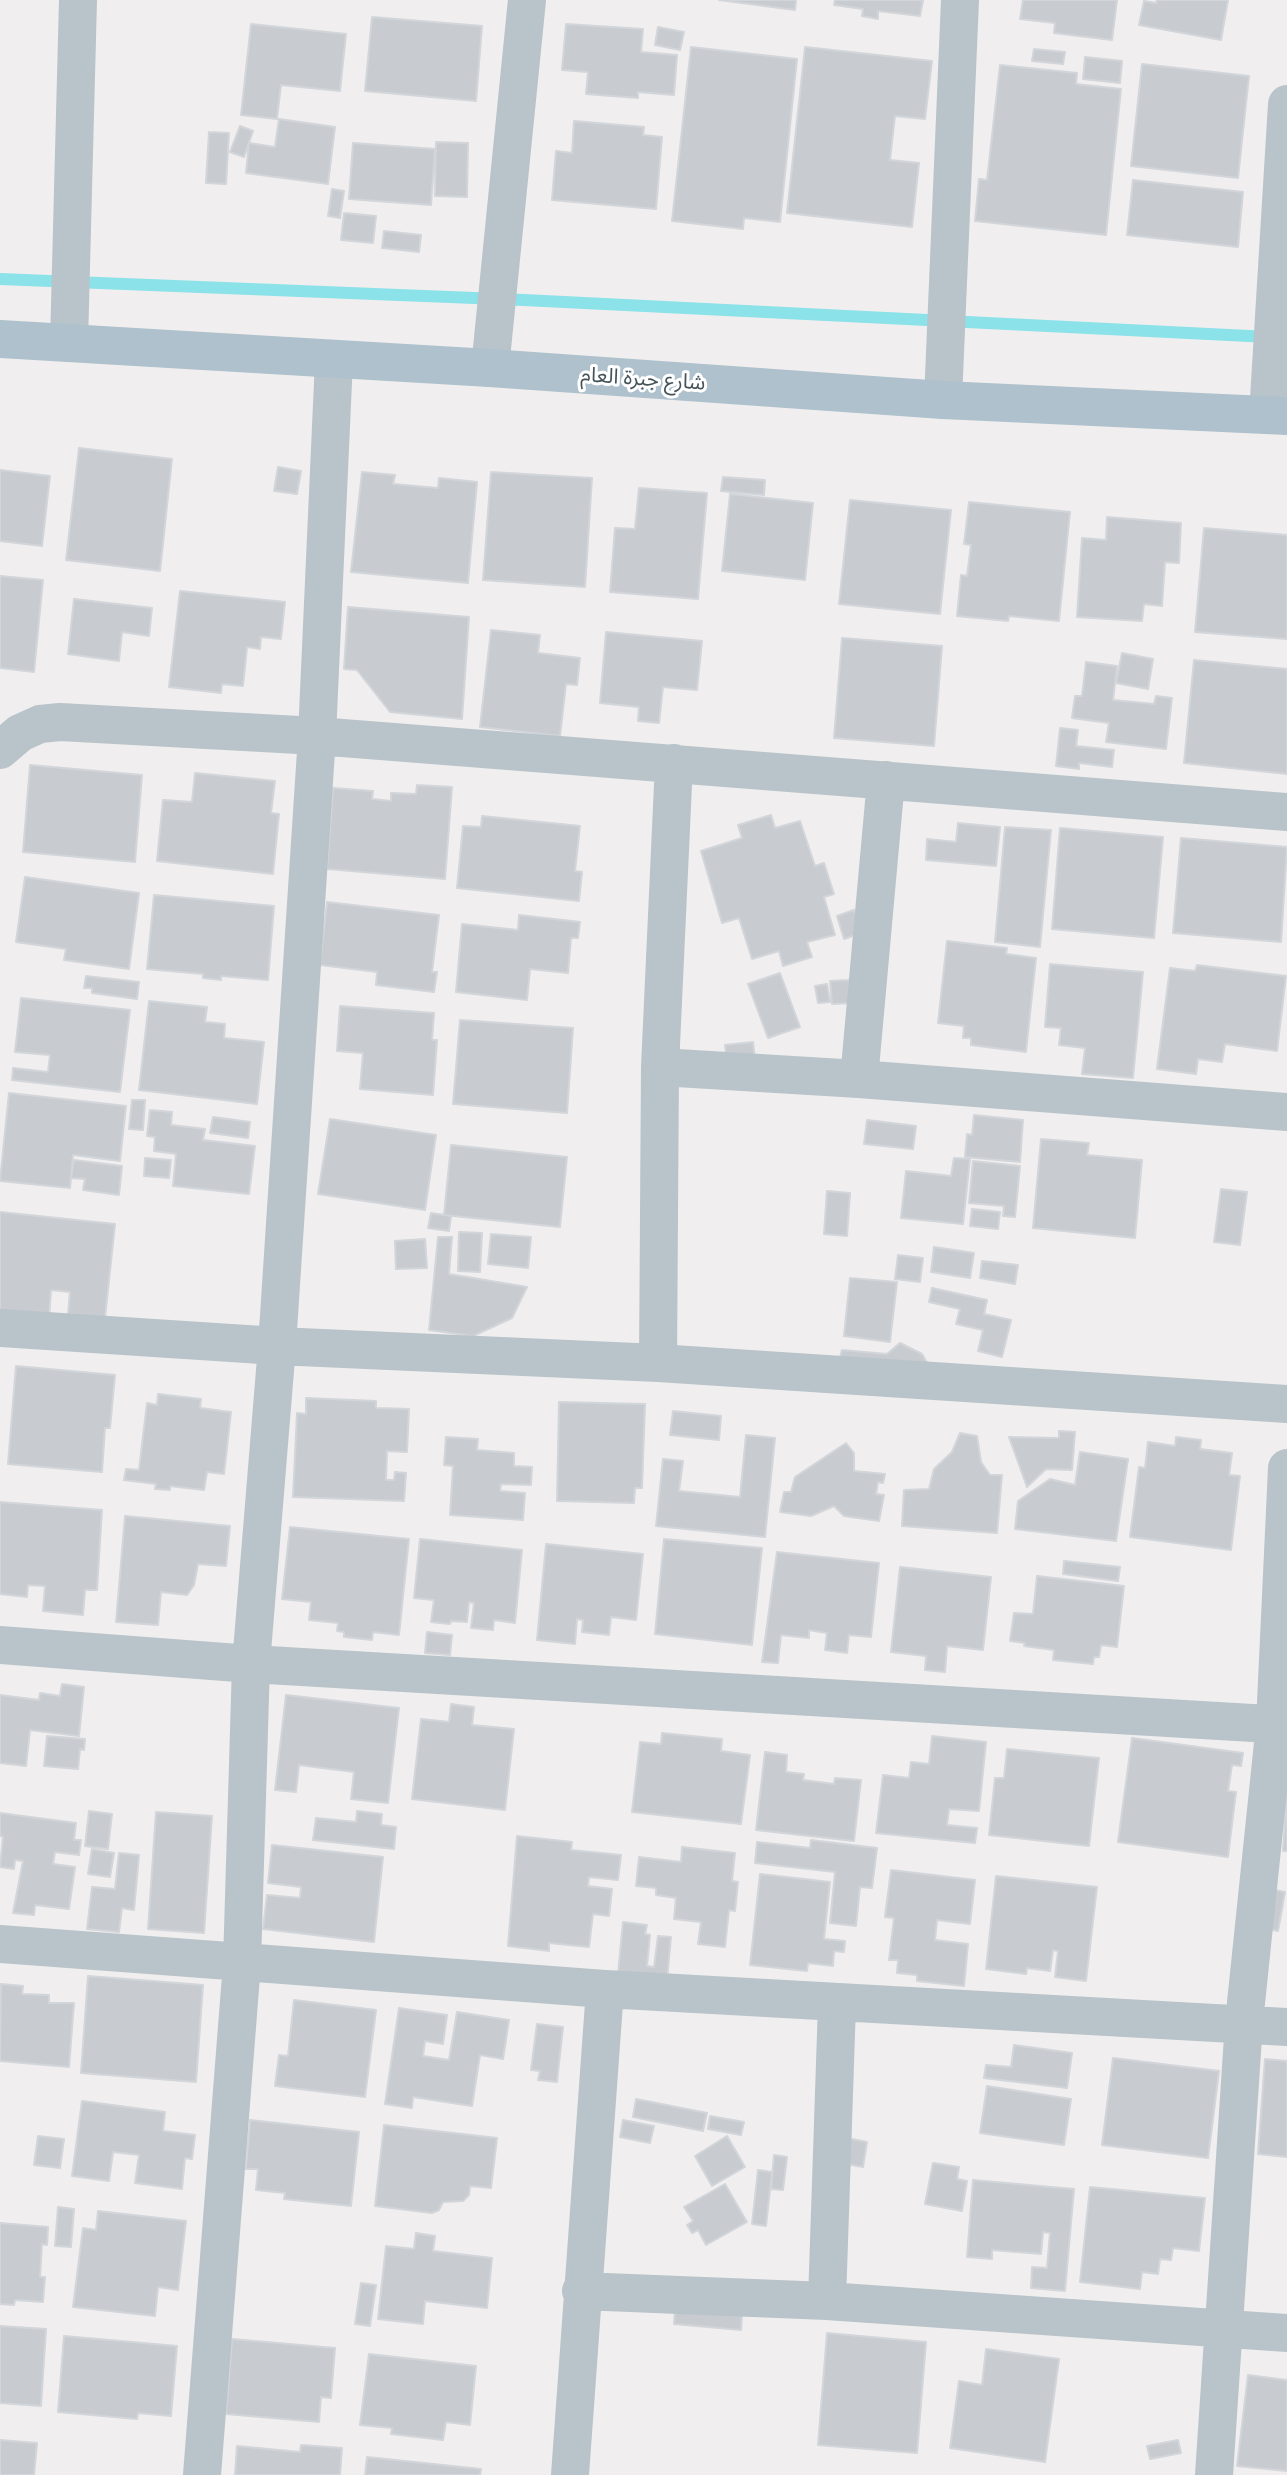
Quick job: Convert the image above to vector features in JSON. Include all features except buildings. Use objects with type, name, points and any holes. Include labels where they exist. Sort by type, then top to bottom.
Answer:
[{"type":"main road","name":"شارع جبرة العام","points":[[0,340],[490,368],[943,400],[1278,415]]},
{"type":"street","points":[[69,344],[78,0]]},
{"type":"street","points":[[490,368],[527,0]]},
{"type":"street","points":[[943,400],[960,0]]},
{"type":"street","points":[[1278,415],[1287,104]]},
{"type":"street","points":[[202,2475],[242,1963],[251,1664],[277,1346],[317,736],[334,360]]},
{"type":"street","points":[[0,750],[20,733],[40,724],[60,722],[317,736],[1287,812]]},
{"type":"street","points":[[658,1363],[660,1067],[674,763]]},
{"type":"street","points":[[859,1079],[886,780]]},
{"type":"street","points":[[660,1067],[859,1079],[1287,1112]]},
{"type":"street","points":[[0,1328],[277,1346],[658,1363],[1287,1404]]},
{"type":"street","points":[[1214,2475],[1244,2022],[1281,1725],[1287,1468]]},
{"type":"street","points":[[0,1644],[251,1664],[1281,1725]]},
{"type":"street","points":[[0,1944],[837,2004],[1244,2022],[1287,2027]]},
{"type":"street","points":[[570,2475],[581,2291],[605,1989]]},
{"type":"street","points":[[827,2301],[837,2004]]},
{"type":"street","points":[[581,2291],[827,2301],[1287,2333]]},
{"type":"waterway","points":[[0,279],[524,300],[1269,337]]}]
